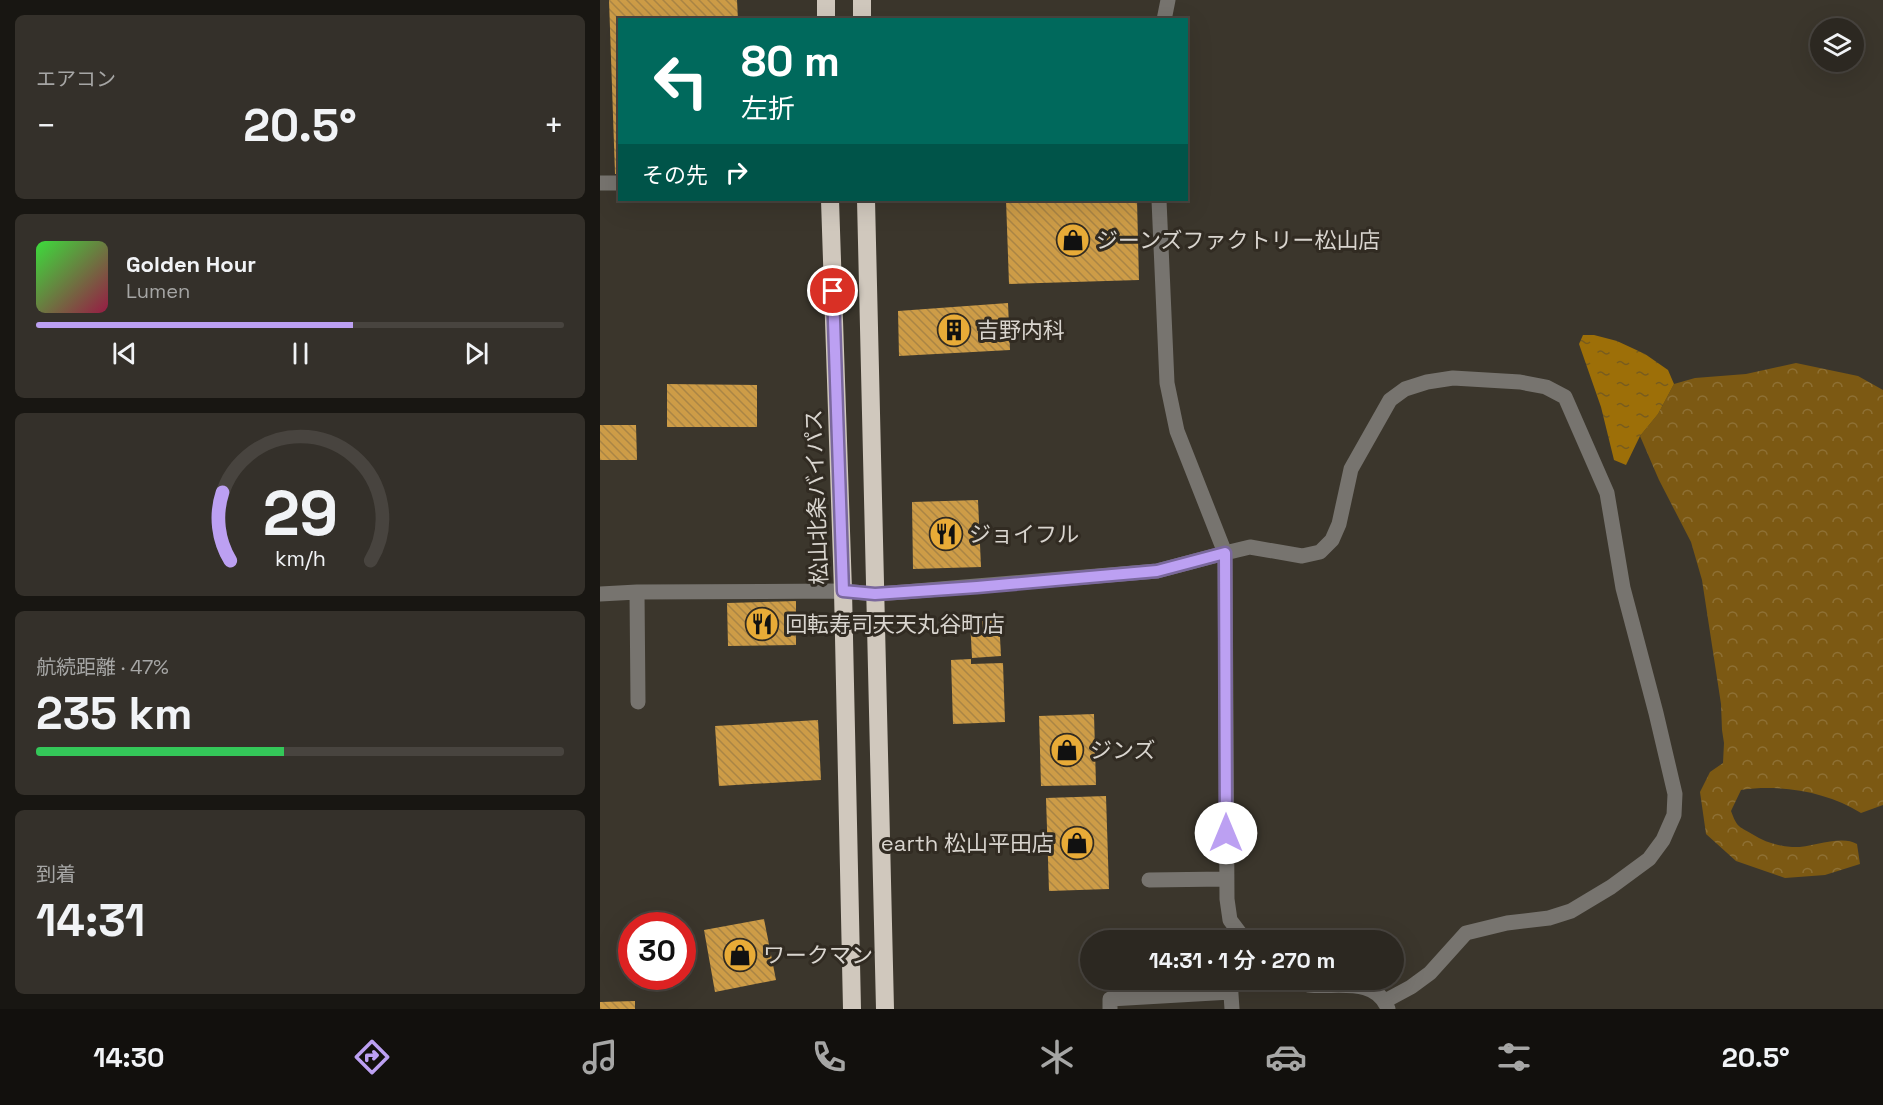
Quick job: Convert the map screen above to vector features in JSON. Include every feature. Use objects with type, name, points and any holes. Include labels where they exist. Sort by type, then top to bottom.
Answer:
[{"type":"highway","points":[[826,0],[826,18]]},
{"type":"highway","points":[[862,0],[862,18]]},
{"type":"highway","name":"松山北条バイパス","points":[[830,201],[843,591],[852,1009]]},
{"type":"highway","points":[[866,201],[885,1009]]},
{"type":"street","points":[[1164,18],[1168,0]]},
{"type":"street","points":[[600,183],[618,183]]},
{"type":"street","points":[[1159,201],[1167,383],[1177,431],[1225,553],[1226,879],[1230,920],[1228,930]]},
{"type":"street","points":[[600,594],[843,591],[875,594],[1157,571],[1250,547],[1302,556],[1320,552],[1332,540],[1339,524],[1351,469],[1390,399],[1405,389],[1427,382],[1453,378],[1520,382],[1546,387],[1565,397],[1606,493],[1623,588],[1675,794],[1674,815],[1663,840],[1649,860],[1571,911],[1550,918],[1507,923],[1466,933],[1430,973],[1387,1005],[1372,990]]},
{"type":"street","points":[[636,592],[638,702]]},
{"type":"street","points":[[1149,880],[1226,879]]},
{"type":"street","points":[[1230,920],[1238,930]]},
{"type":"street","points":[[1110,1009],[1110,999],[1193,990]]},
{"type":"street","points":[[1230,990],[1232,1009]]},
{"type":"green space","points":[[1796,363],[1858,376],[1883,390],[1883,805],[1861,813],[1834,800],[1803,791],[1772,788],[1741,790],[1731,811],[1733,816],[1741,827],[1762,839],[1776,845],[1792,847],[1843,840],[1857,844],[1860,864],[1825,875],[1785,878],[1736,861],[1706,834],[1700,792],[1710,772],[1723,763],[1724,743],[1721,704],[1702,580],[1691,542],[1659,480],[1640,436],[1658,414],[1674,384],[1695,378],[1746,374]]},
{"type":"water","points":[[1583,335],[1594,335],[1617,341],[1645,354],[1668,370],[1674,384],[1658,414],[1640,436],[1626,465],[1614,460],[1601,407],[1579,344]]},
{"type":"building","points":[[609,0],[737,0],[738,18],[618,18],[618,174],[615,174]]},
{"type":"building","name":"ジーンズファクトリー松山店","points":[[1006,201],[1137,201],[1139,280],[1009,284]]},
{"type":"building","name":"吉野内科","points":[[1008,303],[1010,350],[899,356],[898,311]]},
{"type":"building","points":[[667,384],[757,385],[757,427],[667,427]]},
{"type":"building","points":[[600,425],[636,425],[637,460],[600,460]]},
{"type":"building","name":"ジョイフル","points":[[978,500],[981,567],[913,569],[912,502]]},
{"type":"building","name":"回転寿司天天丸谷町店","points":[[796,601],[796,645],[728,646],[727,603]]},
{"type":"building","points":[[999,619],[1001,656],[972,658],[970,620]]},
{"type":"building","points":[[971,659],[971,664],[1003,663],[1005,722],[953,724],[951,660]]},
{"type":"building","name":"ジンズ","points":[[1094,714],[1096,785],[1041,786],[1039,716]]},
{"type":"building","points":[[818,720],[821,780],[719,786],[715,726]]},
{"type":"building","name":"earth 松山平田店","points":[[1106,796],[1109,889],[1049,891],[1046,798]]},
{"type":"building","name":"ワークマン","points":[[764,919],[776,980],[715,992],[704,930]]},
{"type":"building","points":[[635,1001],[635,1009],[600,1009],[600,1002]]},
{"type":"place","name":"ジーンズファクトリー松山店","points":[[1073,240]]},
{"type":"place","name":"吉野内科","points":[[954,330]]},
{"type":"place","name":"ジョイフル","points":[[946,534]]},
{"type":"place","name":"回転寿司天天丸谷町店","points":[[762,624]]},
{"type":"place","name":"ジンズ","points":[[1067,750]]},
{"type":"place","name":"earth 松山平田店","points":[[1077,843]]},
{"type":"place","name":"ワークマン","points":[[740,955]]},
{"type":"route","points":[[833,291],[843,591],[875,594],[1157,571],[1225,553],[1226,833]]}]
